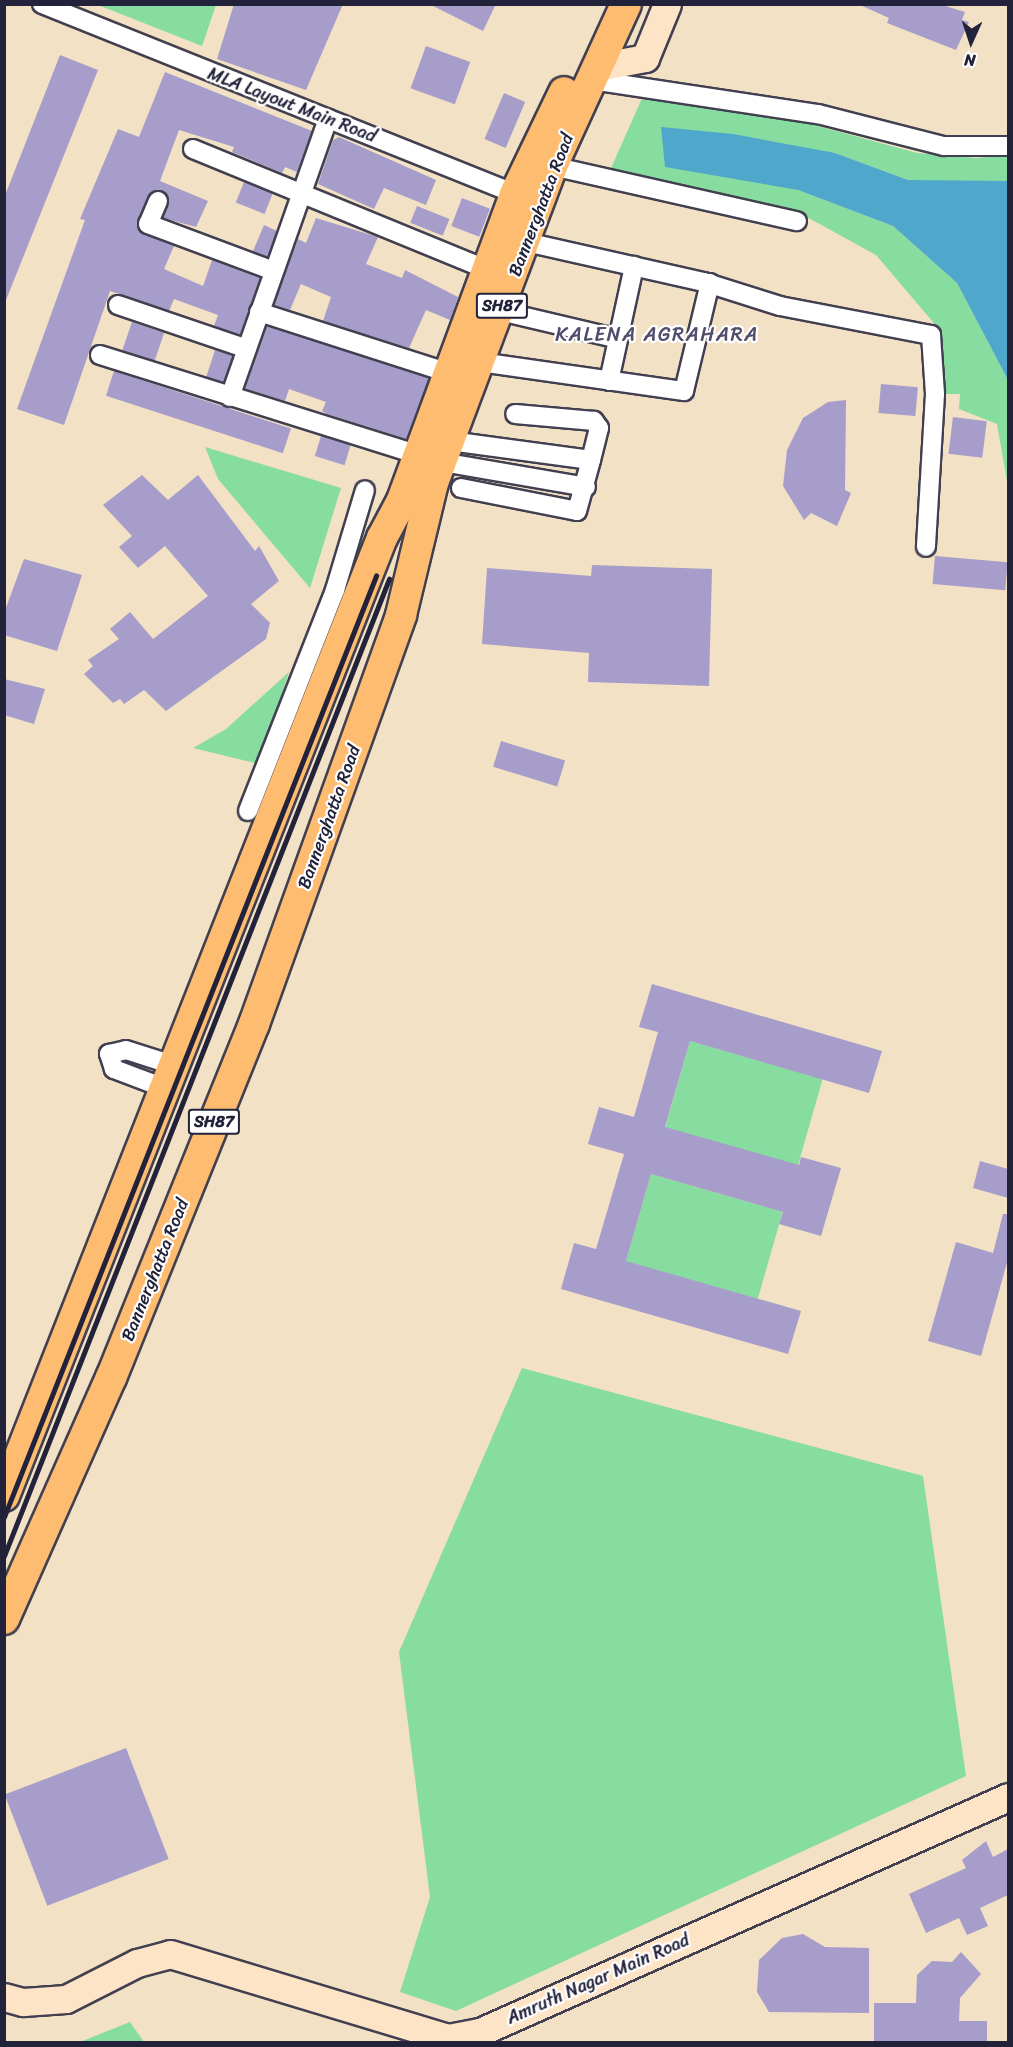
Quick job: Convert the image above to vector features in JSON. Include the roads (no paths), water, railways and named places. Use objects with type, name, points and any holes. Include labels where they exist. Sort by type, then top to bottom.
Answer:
[{"type":"main road","points":[[437,453],[446,372],[486,269],[528,200],[605,4]]},
{"type":"main road","name":"Bannerghatta Road","points":[[4,1619],[111,1378],[254,1024],[383,666],[437,453],[480,362],[526,242],[528,200],[552,166],[626,4]]},
{"type":"main road","points":[[594,74],[645,58],[667,4]]},
{"type":"main road","name":"SH87","points":[[4,1496],[358,600],[437,453]]},
{"type":"main road","points":[[338,651],[383,666]]},
{"type":"main road","name":"Amruth Nagar Main Road","points":[[4,1997],[23,2002],[66,1999],[137,1963],[170,1954],[448,2038],[480,2032],[1008,1797]]},
{"type":"street","name":"MLA Layout Main Road","points":[[42,4],[528,200]]},
{"type":"street","points":[[594,74],[818,114],[944,146],[1008,146]]},
{"type":"street","points":[[230,397],[328,119]]},
{"type":"street","points":[[194,149],[486,269]]},
{"type":"street","points":[[552,166],[797,221]]},
{"type":"street","points":[[158,201],[148,224],[274,271]]},
{"type":"street","points":[[526,242],[710,284],[780,306],[931,335],[935,394],[926,547]]},
{"type":"street","points":[[609,381],[634,266]]},
{"type":"street","points":[[480,362],[684,391],[710,284]]},
{"type":"street","points":[[118,305],[247,349]]},
{"type":"street","points":[[500,311],[618,339]]},
{"type":"street","points":[[260,312],[446,372]]},
{"type":"street","points":[[100,355],[230,397],[437,453],[586,487]]},
{"type":"street","points":[[461,488],[572,511],[581,508],[599,428],[594,421],[515,414]]},
{"type":"street","points":[[437,453],[591,460]]},
{"type":"street","points":[[248,811],[335,590],[365,490]]},
{"type":"water","points":[[661,127],[733,134],[835,153],[908,180],[1008,181],[1008,380],[957,283],[893,226],[798,190],[665,167]]},
{"type":"railway","points":[[4,1517],[376,576]]},
{"type":"railway","points":[[4,1556],[389,579]]},
{"type":"district","name":"KALENA AGRAHARA","points":[[657,334]]}]
